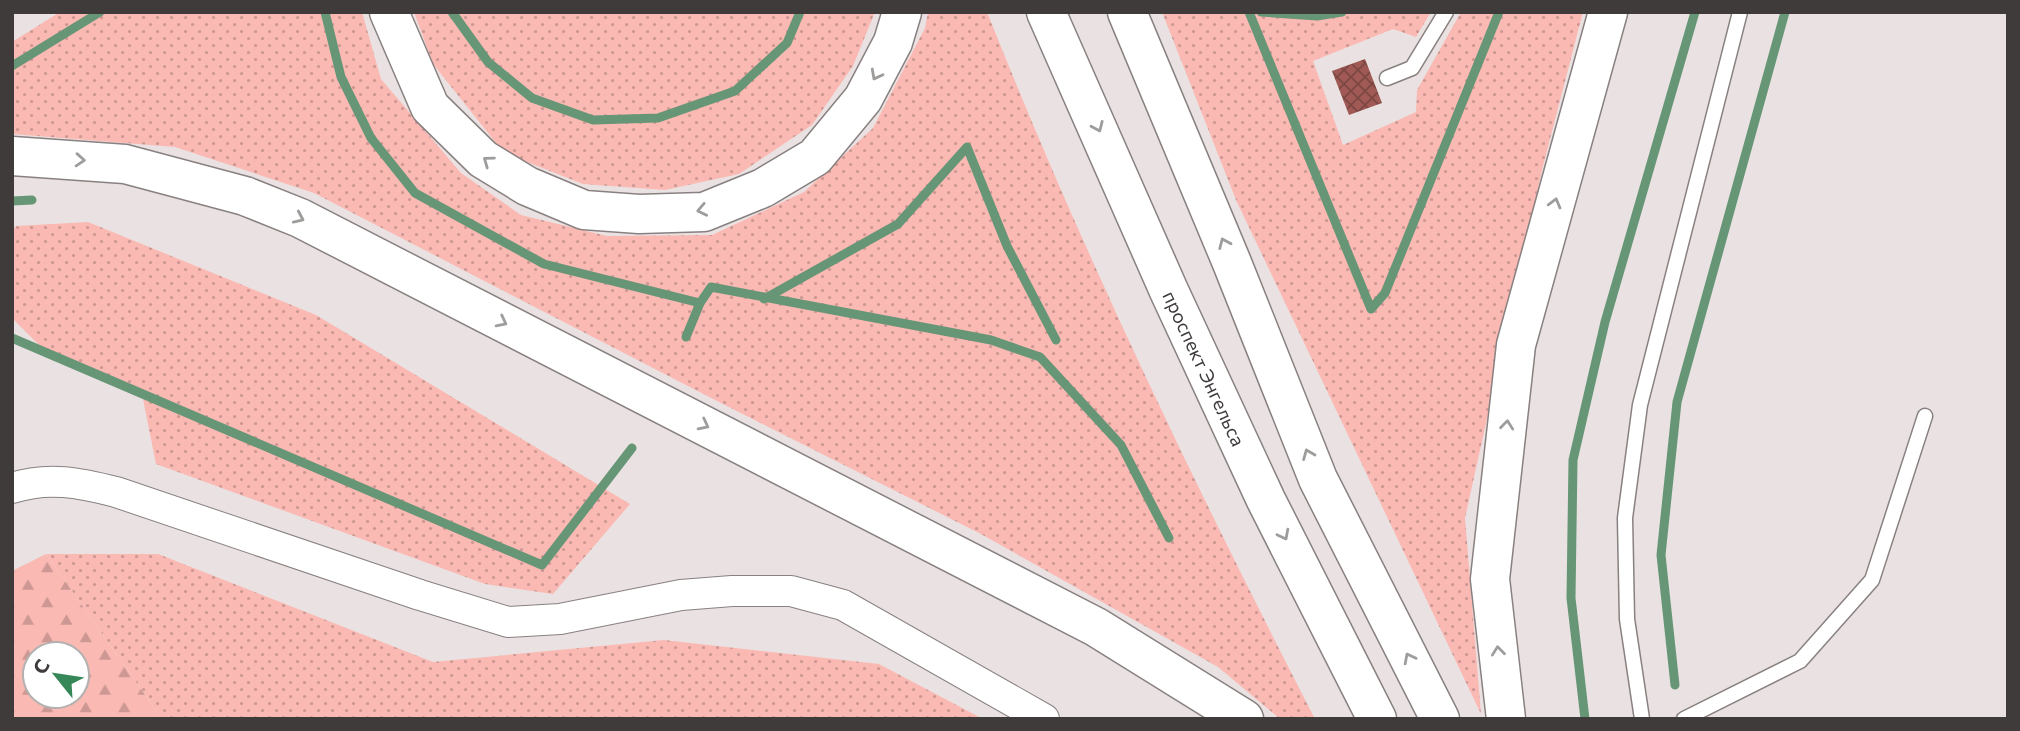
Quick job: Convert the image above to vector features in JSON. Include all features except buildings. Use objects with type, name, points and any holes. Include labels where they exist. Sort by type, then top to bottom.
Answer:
[{"type":"main road","points":[[389,12],[430,107],[483,159],[527,186],[584,210],[639,214],[704,212],[762,188],[815,157],[863,99],[893,42],[902,12]]},
{"type":"main road","name":"проспект Энгельса","points":[[1046,12],[1169,291],[1266,500],[1377,719]]},
{"type":"main road","points":[[1127,12],[1232,262],[1318,479],[1440,719]]},
{"type":"main road","points":[[1506,719],[1490,579],[1516,345],[1608,12]]},
{"type":"main road","points":[[12,156],[125,164],[245,196],[300,218],[1096,627],[1244,719]]},
{"type":"street","points":[[12,488],[26,483],[72,481],[116,492],[508,622],[560,619],[681,595],[732,591],[791,591],[843,605],[1044,719]]},
{"type":"lane","points":[[1387,78],[1412,68],[1446,12]]},
{"type":"lane","points":[[1642,719],[1627,618],[1625,519],[1637,430],[1646,379],[1740,12]]},
{"type":"lane","points":[[1684,719],[1800,661],[1872,580],[1925,416]]},
{"type":"green space","points":[[60,12],[362,12],[381,79],[461,173],[521,215],[607,236],[712,235],[804,192],[873,128],[925,28],[928,12],[987,12],[1062,192],[1142,370],[1315,719],[1280,719],[1218,667],[979,533],[314,193],[175,147],[12,134],[12,42]]},
{"type":"green space","points":[[414,12],[875,12],[853,66],[812,125],[739,174],[665,190],[583,184],[504,153],[433,64]]},
{"type":"green space","points":[[1162,12],[1431,12],[1416,37],[1393,29],[1313,61],[1343,145],[1416,112],[1417,90],[1461,12],[1583,12],[1543,166],[1465,518],[1481,714],[1236,200]]},
{"type":"green space","points":[[88,222],[316,315],[630,504],[553,594],[485,584],[156,464],[143,399],[50,356],[12,318],[12,232],[16,226]]},
{"type":"green space","points":[[46,554],[158,554],[433,662],[664,640],[879,664],[983,719],[162,719]]},
{"type":"green space","points":[[46,554],[162,719],[12,719],[12,571]]},
{"type":"waterway","points":[[12,66],[100,12]]},
{"type":"waterway","points":[[325,12],[341,77],[371,138],[415,193],[544,264],[700,303],[711,287],[991,340],[1040,357],[1121,445],[1169,538]]},
{"type":"waterway","points":[[452,12],[488,62],[532,98],[593,120],[658,118],[735,91],[787,43],[800,12]]},
{"type":"waterway","points":[[1249,12],[1371,309],[1385,293],[1499,12]]},
{"type":"waterway","points":[[1261,12],[1317,16],[1342,12]]},
{"type":"waterway","points":[[1585,719],[1571,598],[1573,460],[1605,322],[1695,12]]},
{"type":"waterway","points":[[1675,685],[1661,555],[1677,402],[1785,12]]},
{"type":"waterway","points":[[764,299],[898,224],[967,147],[1007,246],[1056,340]]},
{"type":"waterway","points":[[12,201],[32,200]]},
{"type":"waterway","points":[[686,337],[700,303]]},
{"type":"waterway","points":[[12,338],[542,565],[632,448]]}]
